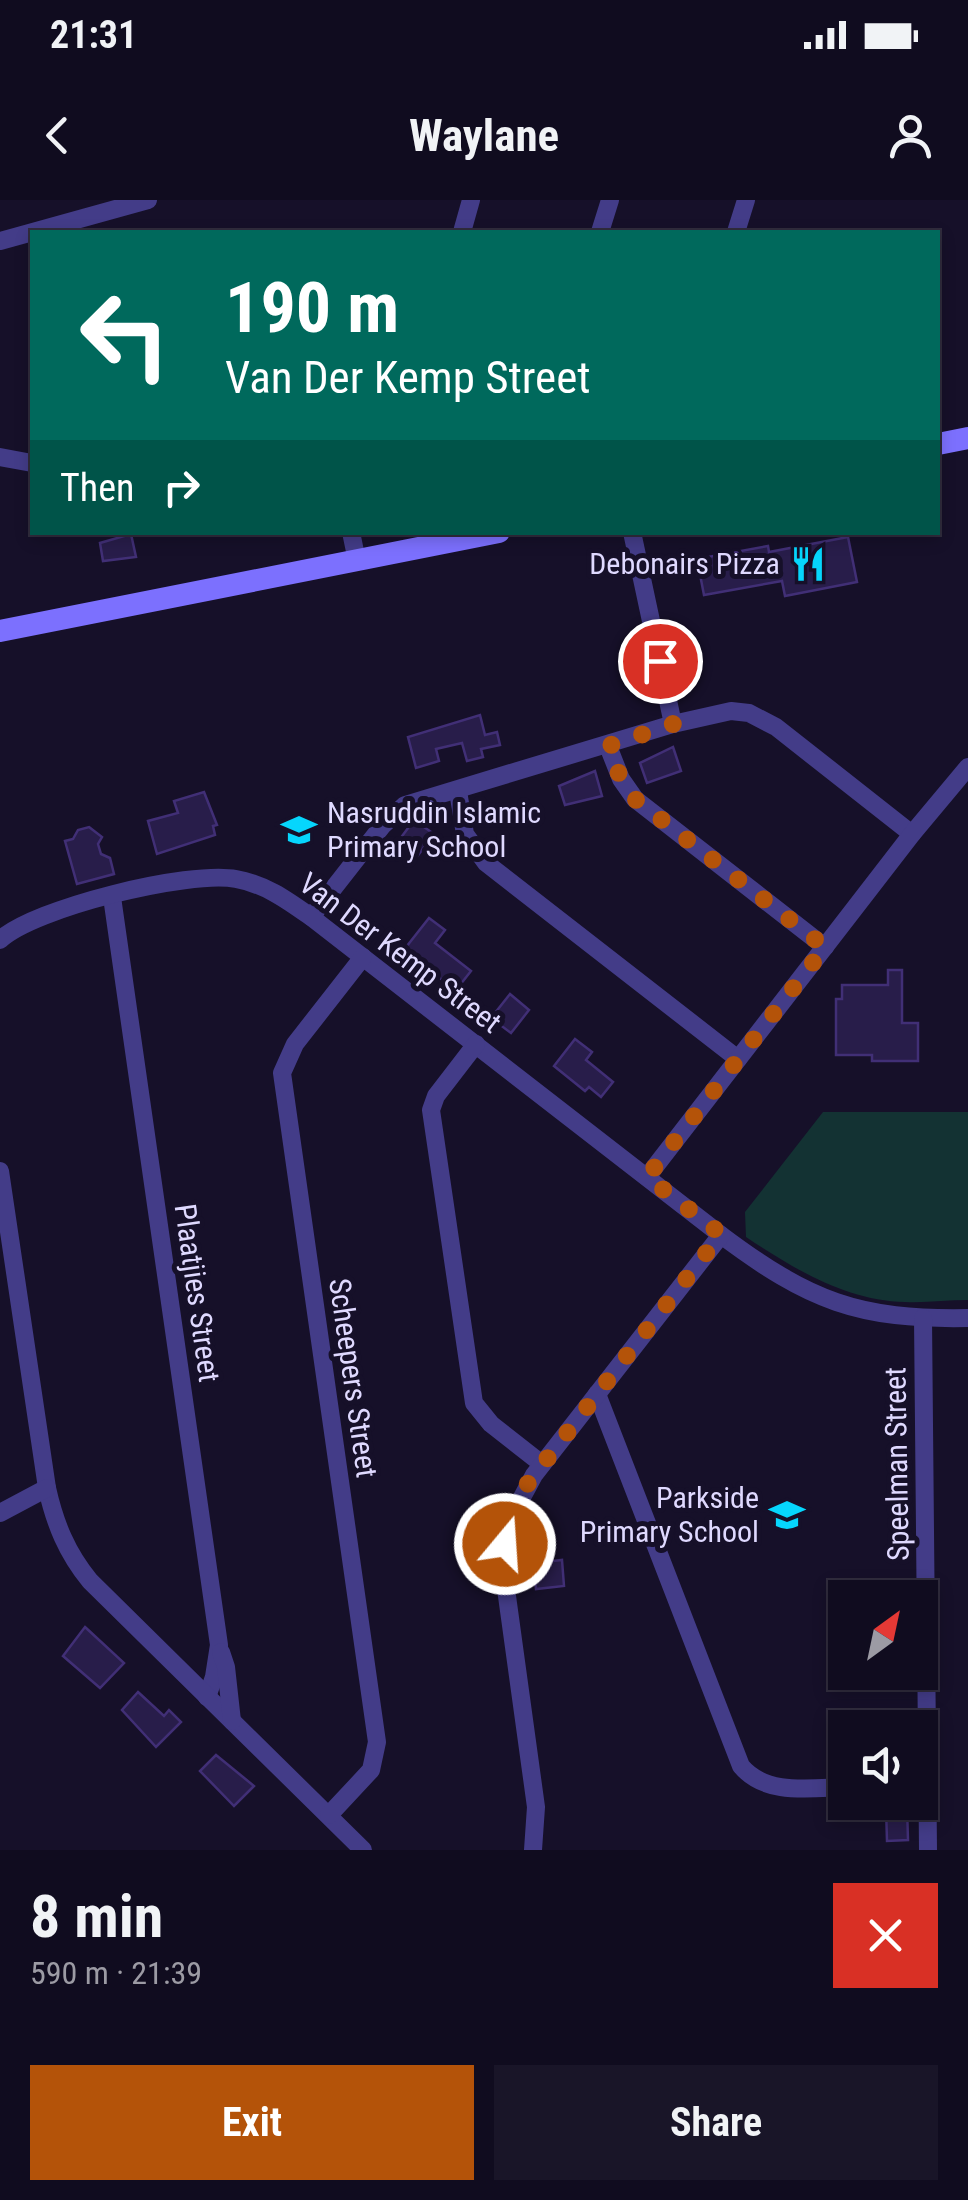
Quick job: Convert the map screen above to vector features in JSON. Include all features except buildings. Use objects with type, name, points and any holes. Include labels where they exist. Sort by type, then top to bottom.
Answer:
[{"type":"street","points":[[40,230],[148,200]]},
{"type":"street","points":[[463,230],[471,200]]},
{"type":"street","points":[[601,230],[610,200]]},
{"type":"street","points":[[737,230],[746,200]]},
{"type":"street","points":[[0,241],[30,233]]},
{"type":"street","points":[[940,444],[968,438]]},
{"type":"street","points":[[0,457],[30,463]]},
{"type":"street","points":[[353,535],[358,560]]},
{"type":"street","points":[[0,631],[484,535]]},
{"type":"street","points":[[633,535],[673,724]]},
{"type":"street","points":[[311,916],[395,812],[415,801],[673,724],[731,711],[766,720],[912,834]]},
{"type":"street","points":[[608,746],[621,779],[635,799],[825,947]]},
{"type":"street","points":[[647,1177],[968,767]]},
{"type":"street","points":[[458,791],[465,834],[486,863],[738,1059]]},
{"type":"street","name":"Van Der Kemp Street","points":[[0,940],[29,920],[191,877],[221,876],[270,889],[311,916],[772,1272],[828,1301],[876,1314],[968,1318]]},
{"type":"street","name":"Plaatjies Street","points":[[112,896],[219,1647],[207,1696]]},
{"type":"street","name":"Scheepers Street","points":[[329,1816],[372,1770],[377,1742],[282,1073],[295,1044],[363,957]]},
{"type":"street","points":[[476,1044],[436,1096],[432,1110],[474,1402],[490,1424],[542,1464]]},
{"type":"street","points":[[0,1171],[46,1488],[60,1533],[78,1566],[363,1850]]},
{"type":"street","points":[[533,1850],[536,1807],[503,1567],[512,1516],[542,1464],[721,1234]]},
{"type":"street","name":"Speelman Street","points":[[923,1318],[923,1710]]},
{"type":"street","points":[[597,1394],[741,1766],[750,1776],[769,1785],[828,1787]]},
{"type":"street","points":[[0,1513],[46,1488]]},
{"type":"street","points":[[219,1647],[226,1667],[232,1721]]},
{"type":"street","name":"Speelman Street","points":[[926,1820],[928,1850]]},
{"type":"green space","points":[[823,1112],[968,1112],[968,1300],[905,1302],[862,1296],[801,1271],[746,1237],[745,1212]]},
{"type":"place","name":"Debonairs Pizza","points":[[808,564]]},
{"type":"place","name":"Nasruddin Islamic Primary School","points":[[299,830]]},
{"type":"place","name":"Parkside Primary School","points":[[787,1515]]},
{"type":"route","points":[[505,1544],[526,1486],[721,1234],[647,1177],[825,947],[627,790],[608,746],[673,724],[660,661]]}]
